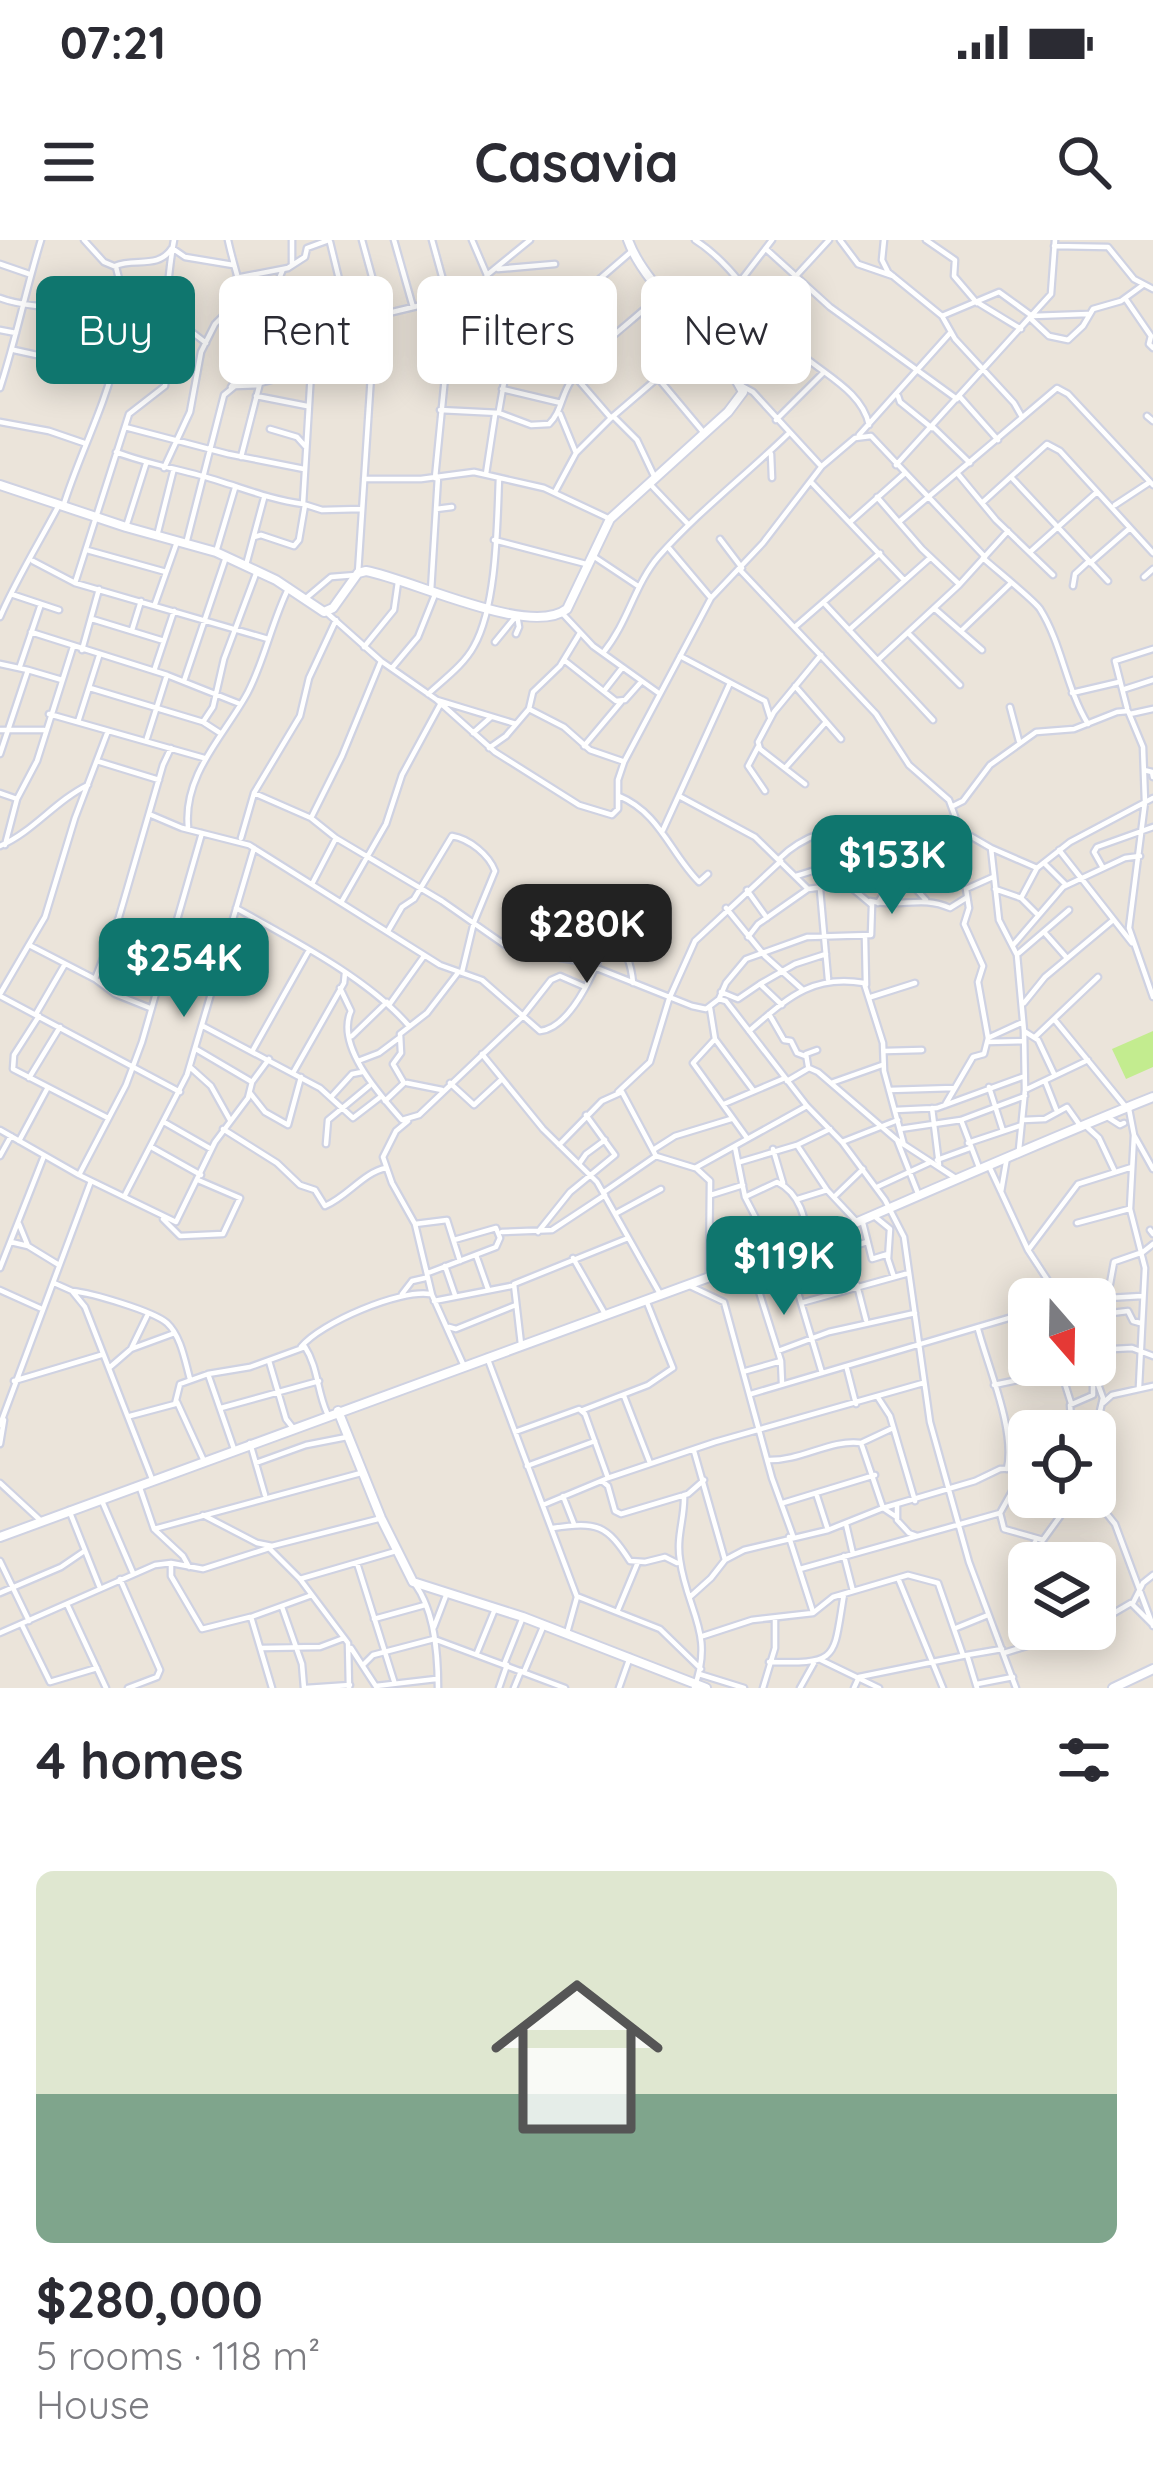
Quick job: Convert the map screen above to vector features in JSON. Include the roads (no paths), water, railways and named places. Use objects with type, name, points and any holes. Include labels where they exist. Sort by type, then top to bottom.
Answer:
[{"type":"street","points":[[0,388],[41,240]]},
{"type":"street","points":[[84,240],[102,261],[115,266],[126,261],[148,264],[168,256],[174,240]]},
{"type":"street","points":[[228,240],[236,276]]},
{"type":"street","points":[[292,240],[292,266]]},
{"type":"street","points":[[247,276],[292,266],[307,248],[329,240],[338,276]]},
{"type":"street","points":[[362,240],[370,276]]},
{"type":"street","points":[[394,240],[413,307]]},
{"type":"street","points":[[432,240],[442,276]]},
{"type":"street","points":[[472,240],[487,275],[530,240]]},
{"type":"street","points":[[628,240],[648,276]]},
{"type":"street","points":[[745,276],[772,240]]},
{"type":"street","points":[[766,249],[796,276],[829,240]]},
{"type":"street","points":[[840,240],[858,264],[892,276],[942,316],[1022,418]]},
{"type":"street","points":[[926,240],[955,260],[954,276],[977,303],[1021,329]]},
{"type":"street","points":[[700,241],[732,276]]},
{"type":"street","points":[[886,243],[882,260],[892,276]]},
{"type":"street","points":[[896,465],[933,428],[1021,329],[1031,317],[1053,289],[1054,243],[1110,249],[1150,285],[1093,308],[1083,326],[1066,340],[1047,335],[1031,317],[1001,292],[942,316]]},
{"type":"street","points":[[172,248],[185,257],[233,266]]},
{"type":"street","points":[[170,276],[172,248]]},
{"type":"street","points":[[602,276],[632,251]]},
{"type":"street","points":[[0,264],[30,274]]},
{"type":"street","points":[[498,269],[555,264]]},
{"type":"street","points":[[0,617],[61,506],[120,342],[122,305],[115,266]]},
{"type":"street","points":[[281,276],[284,269]]},
{"type":"street","points":[[811,290],[959,398],[998,440]]},
{"type":"street","points":[[0,298],[36,305]]},
{"type":"street","points":[[1125,298],[1151,336],[1153,348]]},
{"type":"street","points":[[393,311],[417,306]]},
{"type":"street","points":[[617,336],[641,313]]},
{"type":"street","points":[[1031,317],[1088,314]]},
{"type":"street","points":[[164,468],[190,412],[200,352],[219,319]]},
{"type":"street","points":[[1146,332],[1152,321]]},
{"type":"street","points":[[0,330],[16,333]]},
{"type":"street","points":[[0,485],[216,552],[289,587],[439,701],[489,748],[593,811],[616,813],[624,762],[711,598],[741,569],[822,466],[898,395],[951,332]]},
{"type":"street","points":[[195,334],[206,343]]},
{"type":"street","points":[[14,350],[36,355]]},
{"type":"street","points":[[811,362],[862,404],[869,425]]},
{"type":"street","points":[[776,419],[824,372]]},
{"type":"street","points":[[75,583],[131,409],[147,403],[165,384]]},
{"type":"street","points":[[155,604],[182,543],[224,394],[233,384]]},
{"type":"street","points":[[231,387],[262,384]]},
{"type":"street","points":[[254,537],[294,546],[299,540],[310,384]]},
{"type":"street","points":[[326,612],[357,574],[369,384]]},
{"type":"street","points":[[392,668],[418,638],[433,591],[444,384]]},
{"type":"street","points":[[486,474],[503,384]]},
{"type":"street","points":[[440,410],[553,423],[571,384]]},
{"type":"street","points":[[581,384],[637,440],[652,481],[688,524]]},
{"type":"street","points":[[555,492],[575,453],[649,384]]},
{"type":"street","points":[[663,384],[704,433]]},
{"type":"street","points":[[241,457],[259,385]]},
{"type":"street","points":[[740,385],[753,392],[822,466]]},
{"type":"street","points":[[305,599],[331,577],[376,573],[517,615],[548,618],[563,614],[610,519],[739,399],[740,385]]},
{"type":"street","points":[[502,389],[560,406]]},
{"type":"street","points":[[901,521],[1053,389],[1063,389],[1152,483],[1113,506]]},
{"type":"street","points":[[898,395],[903,405],[970,463]]},
{"type":"street","points":[[256,396],[307,406]]},
{"type":"street","points":[[560,406],[575,453]]},
{"type":"street","points":[[0,422],[84,443]]},
{"type":"street","points":[[125,427],[304,469]]},
{"type":"street","points":[[270,429],[297,437],[305,446]]},
{"type":"street","points":[[603,653],[625,623],[638,586],[688,524],[788,434]]},
{"type":"street","points":[[855,438],[871,436],[984,557],[1040,609],[1088,724]]},
{"type":"street","points":[[982,503],[1047,444],[1060,451],[1153,554]]},
{"type":"street","points":[[772,450],[772,478]]},
{"type":"street","points":[[116,452],[264,498],[322,510],[362,509]]},
{"type":"street","points":[[126,527],[146,463]]},
{"type":"street","points":[[364,479],[437,477],[459,471],[486,474],[555,492],[610,519]]},
{"type":"street","points":[[157,536],[173,472]]},
{"type":"street","points":[[850,523],[904,474]]},
{"type":"street","points":[[958,474],[1053,574]]},
{"type":"street","points":[[1011,477],[1108,581]]},
{"type":"street","points":[[428,694],[473,648],[486,606],[499,478]]},
{"type":"street","points":[[811,482],[904,580]]},
{"type":"street","points":[[216,552],[235,487]]},
{"type":"street","points":[[1030,552],[1096,492]]},
{"type":"street","points":[[877,496],[959,584]]},
{"type":"street","points":[[246,565],[264,498]]},
{"type":"street","points":[[436,509],[452,507]]},
{"type":"street","points":[[1073,586],[1075,574],[1130,528]]},
{"type":"street","points":[[878,660],[1008,531]]},
{"type":"street","points":[[720,539],[741,569],[876,714],[920,777],[953,807],[960,830],[1037,868]]},
{"type":"street","points":[[494,540],[589,559],[638,586]]},
{"type":"street","points":[[668,548],[711,598]]},
{"type":"street","points":[[87,550],[166,572]]},
{"type":"street","points":[[796,626],[880,553]]},
{"type":"street","points":[[184,681],[226,557]]},
{"type":"street","points":[[848,631],[930,557]]},
{"type":"street","points":[[33,561],[75,583],[268,639]]},
{"type":"street","points":[[1144,577],[1153,568]]},
{"type":"street","points":[[203,722],[213,707],[257,570]]},
{"type":"street","points":[[364,646],[394,610],[398,582]]},
{"type":"street","points":[[962,631],[1011,584]]},
{"type":"street","points":[[189,829],[188,814],[204,758],[240,704],[289,587]]},
{"type":"street","points":[[82,650],[99,589]]},
{"type":"street","points":[[11,594],[59,610]]},
{"type":"street","points":[[131,631],[141,601]]},
{"type":"street","points":[[824,603],[932,720]]},
{"type":"street","points":[[20,666],[41,604]]},
{"type":"street","points":[[934,608],[982,650]]},
{"type":"street","points":[[154,671],[174,611]]},
{"type":"street","points":[[563,614],[603,653],[660,694]]},
{"type":"street","points":[[516,634],[520,627],[517,615]]},
{"type":"street","points":[[495,642],[517,615]]},
{"type":"street","points":[[92,619],[164,641]]},
{"type":"street","points":[[241,841],[254,793],[298,723],[310,677],[336,620]]},
{"type":"street","points":[[32,632],[240,704]]},
{"type":"street","points":[[908,632],[960,685]]},
{"type":"street","points":[[489,748],[529,709],[533,692],[564,660],[580,633]]},
{"type":"street","points":[[2,846],[17,799],[37,761],[73,647]]},
{"type":"street","points":[[1153,649],[1114,663],[1143,747],[1143,871],[1129,922],[1153,997]]},
{"type":"street","points":[[765,791],[748,766],[770,717],[821,655]]},
{"type":"street","points":[[78,722],[99,656]]},
{"type":"street","points":[[680,656],[764,701],[770,717]]},
{"type":"street","points":[[564,660],[621,702]]},
{"type":"street","points":[[311,818],[381,661]]},
{"type":"street","points":[[0,664],[62,680]]},
{"type":"street","points":[[604,691],[622,668]]},
{"type":"street","points":[[0,754],[28,670]]},
{"type":"street","points":[[146,740],[167,675]]},
{"type":"street","points":[[1124,691],[1127,686],[1153,680]]},
{"type":"street","points":[[584,746],[641,682]]},
{"type":"street","points":[[1072,693],[1119,682]]},
{"type":"street","points":[[663,830],[730,683]]},
{"type":"street","points":[[794,686],[841,740]]},
{"type":"street","points":[[90,688],[203,722],[221,733]]},
{"type":"street","points":[[439,701],[516,724]]},
{"type":"street","points":[[341,903],[394,807],[403,775],[439,701]]},
{"type":"street","points":[[1010,707],[1019,742]]},
{"type":"street","points":[[529,709],[564,728],[584,746],[624,762]]},
{"type":"street","points":[[953,807],[990,765],[1041,730],[1066,730],[1117,712],[1153,709]]},
{"type":"street","points":[[49,714],[204,758]]},
{"type":"street","points":[[473,733],[491,717]]},
{"type":"street","points":[[786,767],[827,720]]},
{"type":"street","points":[[4,731],[44,730]]},
{"type":"street","points":[[107,730],[45,917],[0,995],[180,1093]]},
{"type":"street","points":[[1143,747],[1153,745]]},
{"type":"street","points":[[758,747],[805,784]]},
{"type":"street","points":[[95,979],[171,748]]},
{"type":"street","points":[[97,761],[159,780]]},
{"type":"street","points":[[1144,770],[1153,777]]},
{"type":"street","points":[[2,846],[61,799],[88,784]]},
{"type":"street","points":[[254,793],[311,818],[512,950],[596,968],[669,999],[710,1008]]},
{"type":"street","points":[[0,794],[17,799]]},
{"type":"street","points":[[620,796],[638,805],[663,830],[700,882],[708,874]]},
{"type":"street","points":[[679,796],[749,833],[808,889]]},
{"type":"street","points":[[1022,898],[1037,868],[1059,850],[1153,798]]},
{"type":"street","points":[[149,814],[254,848],[425,955],[459,974],[486,982],[541,1030],[550,1030],[585,987],[621,902]]},
{"type":"street","points":[[559,1145],[586,1115],[650,1062],[669,999],[695,941],[797,843],[855,826],[871,830],[875,856]]},
{"type":"street","points":[[1103,868],[1095,849],[1153,827]]},
{"type":"street","points":[[79,1175],[133,1068],[202,833]]},
{"type":"street","points":[[358,1061],[379,1053],[427,1013],[459,974],[495,867],[465,840],[452,836],[388,932]]},
{"type":"street","points":[[312,884],[336,838]]},
{"type":"street","points":[[125,1195],[190,1067],[254,848]]},
{"type":"street","points":[[992,848],[999,920],[1017,955],[1024,1026],[1025,1093],[1019,1150]]},
{"type":"street","points":[[1059,850],[1132,943]]},
{"type":"street","points":[[795,877],[857,857],[875,856],[897,870],[926,900],[950,908],[966,898]]},
{"type":"street","points":[[1014,944],[1066,885],[1140,856]]},
{"type":"street","points":[[1045,862],[1066,885]]},
{"type":"street","points":[[897,870],[874,902],[873,928],[865,937],[866,985],[904,1145]]},
{"type":"street","points":[[945,1105],[973,1057],[984,1054],[988,1040],[978,982],[983,966],[964,926],[969,908],[966,889],[994,877]]},
{"type":"street","points":[[748,937],[767,917],[808,889],[847,884],[874,902],[926,900]]},
{"type":"street","points":[[820,889],[828,980]]},
{"type":"street","points":[[995,889],[1022,898],[1038,915]]},
{"type":"street","points":[[747,890],[767,917]]},
{"type":"street","points":[[236,908],[322,956],[388,1004],[409,1026]]},
{"type":"street","points":[[726,908],[765,956],[803,990]]},
{"type":"street","points":[[1017,955],[1069,910]]},
{"type":"street","points":[[1022,1006],[1039,982],[1112,921]]},
{"type":"street","points":[[551,956],[569,928],[592,926],[609,932],[627,953],[633,983]]},
{"type":"street","points":[[1044,932],[1067,958]]},
{"type":"street","points":[[753,1090],[715,1039],[710,1008],[746,959],[765,956],[794,941],[865,937]]},
{"type":"street","points":[[31,946],[115,994],[150,1008]]},
{"type":"street","points":[[253,1050],[308,952]]},
{"type":"street","points":[[720,996],[738,999],[783,970],[826,954]]},
{"type":"street","points":[[350,1037],[388,1004],[425,955]]},
{"type":"street","points":[[165,958],[215,972]]},
{"type":"street","points":[[65,964],[10,1068],[108,1118]]},
{"type":"street","points":[[293,1073],[345,973]]},
{"type":"street","points":[[463,1364],[433,1298],[415,1224],[383,1157],[396,1131],[522,1017],[556,977],[585,987]]},
{"type":"street","points":[[1035,1037],[1098,977]]},
{"type":"street","points":[[749,1031],[803,990],[828,980],[866,985]]},
{"type":"street","points":[[871,997],[915,982]]},
{"type":"street","points":[[760,984],[782,1005]]},
{"type":"street","points":[[340,988],[351,1011],[346,1023],[362,1072],[408,1121]]},
{"type":"street","points":[[720,996],[877,1187],[904,1237],[922,1383],[958,1524],[1016,1688]]},
{"type":"street","points":[[769,1014],[797,1054],[817,1050]]},
{"type":"street","points":[[1054,1019],[1124,1107],[1153,1169]]},
{"type":"street","points":[[203,1026],[301,1077],[332,1096],[354,1118],[404,1083],[442,1090]]},
{"type":"street","points":[[988,1040],[1024,1026]]},
{"type":"street","points":[[1024,1026],[1055,1076]]},
{"type":"street","points":[[28,1078],[59,1027]]},
{"type":"street","points":[[399,1037],[401,1054],[392,1064],[404,1083]]},
{"type":"street","points":[[715,1039],[693,1063],[747,1138]]},
{"type":"street","points":[[988,1040],[1025,1041]]},
{"type":"street","points":[[196,1049],[252,1082]]},
{"type":"street","points":[[884,1051],[922,1050]]},
{"type":"street","points":[[482,1054],[605,1194],[659,1294]]},
{"type":"street","points":[[805,1056],[808,1068],[897,1140],[959,1180]]},
{"type":"street","points":[[164,1219],[180,1219],[211,1149],[269,1059]]},
{"type":"street","points":[[900,1129],[961,1120],[1088,1060]]},
{"type":"street","points":[[831,1083],[884,1065]]},
{"type":"street","points":[[190,1067],[212,1086],[230,1120]]},
{"type":"street","points":[[724,1104],[808,1068]]},
{"type":"street","points":[[332,1096],[352,1074],[362,1072]]},
{"type":"street","points":[[250,1093],[265,1112],[288,1125],[301,1077]]},
{"type":"street","points":[[896,1110],[945,1105],[1025,1077]]},
{"type":"street","points":[[450,1083],[473,1105],[501,1080]]},
{"type":"street","points":[[1045,1081],[1057,1111]]},
{"type":"street","points":[[326,1144],[326,1125],[370,1084]]},
{"type":"street","points":[[989,1087],[1003,1131]]},
{"type":"street","points":[[889,1090],[954,1088]]},
{"type":"street","points":[[19,1141],[47,1089]]},
{"type":"street","points":[[618,1092],[625,1094],[655,1153],[709,1178],[709,1276]]},
{"type":"street","points":[[0,1537],[874,1216],[1153,1096]]},
{"type":"street","points":[[695,1168],[807,1106]]},
{"type":"street","points":[[877,1187],[1067,1107],[1099,1138],[1114,1172]]},
{"type":"street","points":[[1124,1107],[1128,1123]]},
{"type":"street","points":[[932,1108],[936,1162]]},
{"type":"street","points":[[394,1111],[396,1131]]},
{"type":"street","points":[[1106,1114],[1118,1124],[1128,1123]]},
{"type":"street","points":[[538,1232],[589,1174],[615,1155],[586,1115]]},
{"type":"street","points":[[454,1240],[494,1228],[500,1232],[552,1230],[676,1136],[733,1118]]},
{"type":"street","points":[[842,1142],[898,1120]]},
{"type":"street","points":[[961,1120],[969,1146],[1046,1278]]},
{"type":"street","points":[[164,1122],[211,1149]]},
{"type":"street","points":[[224,1129],[277,1163],[300,1185],[315,1190],[325,1206],[377,1169],[387,1168]]},
{"type":"street","points":[[740,1162],[797,1145],[830,1129]]},
{"type":"street","points":[[0,1130],[125,1195],[164,1219],[180,1237],[223,1234],[240,1198],[151,1147]]},
{"type":"street","points":[[1134,1135],[1130,1209],[1149,1276],[1142,1299],[1139,1387]]},
{"type":"street","points":[[0,1156],[11,1136]]},
{"type":"street","points":[[579,1165],[606,1140]]},
{"type":"street","points":[[897,1140],[920,1196]]},
{"type":"street","points":[[797,1145],[826,1190],[860,1221],[873,1259],[888,1254]]},
{"type":"street","points":[[735,1146],[746,1197],[774,1253]]},
{"type":"street","points":[[773,1149],[783,1183],[808,1224],[814,1265]]},
{"type":"street","points":[[0,1268],[44,1155]]},
{"type":"street","points":[[1000,1196],[1007,1157]]},
{"type":"street","points":[[1028,1250],[1078,1184],[1132,1167]]},
{"type":"street","points":[[834,1197],[863,1169]]},
{"type":"street","points":[[0,1444],[14,1381],[91,1180]]},
{"type":"street","points":[[746,1197],[783,1183]]},
{"type":"street","points":[[711,1195],[743,1185]]},
{"type":"street","points":[[614,1214],[661,1189]]},
{"type":"street","points":[[796,1199],[826,1190]]},
{"type":"street","points":[[1077,1223],[1130,1209]]},
{"type":"street","points":[[874,1216],[890,1228],[888,1254],[894,1277]]},
{"type":"street","points":[[415,1224],[447,1220],[460,1261]]},
{"type":"street","points":[[18,1223],[28,1246]]},
{"type":"street","points":[[438,1688],[434,1639],[425,1605],[347,1437],[320,1396],[320,1381],[304,1347],[307,1339],[402,1294],[412,1281],[496,1246],[500,1232]]},
{"type":"street","points":[[794,1271],[837,1257],[831,1232]]},
{"type":"street","points":[[402,1294],[433,1298],[513,1286],[628,1238]]},
{"type":"street","points":[[11,1242],[28,1246],[60,1265]]},
{"type":"street","points":[[838,1251],[867,1242]]},
{"type":"street","points":[[1111,1278],[1114,1262],[1153,1244]]},
{"type":"street","points":[[785,1249],[821,1373]]},
{"type":"street","points":[[476,1255],[488,1289]]},
{"type":"street","points":[[573,1258],[604,1314]]},
{"type":"street","points":[[750,1263],[781,1361],[782,1384]]},
{"type":"street","points":[[445,1266],[455,1296]]},
{"type":"street","points":[[801,1303],[909,1273]]},
{"type":"street","points":[[54,1283],[164,1321],[174,1334],[190,1378]]},
{"type":"street","points":[[687,1284],[723,1300],[813,1613]]},
{"type":"street","points":[[857,1285],[867,1323]]},
{"type":"street","points":[[513,1286],[521,1344]]},
{"type":"street","points":[[0,1290],[42,1309]]},
{"type":"street","points":[[72,1292],[85,1307],[152,1479]]},
{"type":"street","points":[[1124,1310],[1126,1297]]},
{"type":"street","points":[[1116,1298],[1153,1303]]},
{"type":"street","points":[[514,1432],[575,1408],[583,1411],[624,1396],[674,1367],[646,1300]]},
{"type":"street","points":[[445,1324],[456,1329],[516,1304]]},
{"type":"street","points":[[890,1308],[892,1317]]},
{"type":"street","points":[[1116,1312],[1130,1312],[1133,1322],[1140,1323]]},
{"type":"street","points":[[778,1351],[915,1313]]},
{"type":"street","points":[[131,1349],[148,1315]]},
{"type":"street","points":[[752,1394],[1008,1319]]},
{"type":"street","points":[[978,1329],[1008,1446]]},
{"type":"street","points":[[109,1368],[131,1349],[174,1334]]},
{"type":"street","points":[[205,1461],[177,1402],[180,1384],[304,1347]]},
{"type":"street","points":[[1116,1350],[1141,1350],[1153,1356]]},
{"type":"street","points":[[14,1381],[103,1354]]},
{"type":"street","points":[[487,1357],[577,1597],[567,1634]]},
{"type":"street","points":[[269,1359],[286,1419],[293,1428]]},
{"type":"street","points":[[744,1372],[781,1361]]},
{"type":"street","points":[[846,1367],[856,1404]]},
{"type":"street","points":[[208,1374],[234,1449]]},
{"type":"street","points":[[221,1408],[320,1381]]},
{"type":"street","points":[[994,1385],[1008,1382]]},
{"type":"street","points":[[543,1505],[650,1463],[922,1383]]},
{"type":"street","points":[[1066,1386],[1071,1410]]},
{"type":"street","points":[[1071,1403],[1093,1395],[1093,1386]]},
{"type":"street","points":[[1097,1386],[1102,1404]]},
{"type":"street","points":[[1100,1410],[1109,1396],[1153,1386]]},
{"type":"street","points":[[624,1396],[650,1463]]},
{"type":"street","points":[[877,1396],[889,1410],[915,1501]]},
{"type":"street","points":[[130,1416],[177,1402]]},
{"type":"street","points":[[583,1411],[615,1511],[621,1514],[686,1494],[708,1493]]},
{"type":"street","points":[[0,1425],[4,1417]]},
{"type":"street","points":[[768,1460],[798,1459],[836,1444],[861,1443],[893,1428]]},
{"type":"street","points":[[256,1463],[306,1444],[347,1437]]},
{"type":"street","points":[[527,1466],[595,1441]]},
{"type":"street","points":[[861,1443],[884,1508],[918,1536]]},
{"type":"street","points":[[250,1444],[266,1496]]},
{"type":"street","points":[[694,1450],[726,1556]]},
{"type":"street","points":[[691,1596],[726,1556],[828,1530],[1008,1470]]},
{"type":"street","points":[[154,1529],[361,1473]]},
{"type":"street","points":[[782,1503],[874,1475]]},
{"type":"street","points":[[698,1679],[703,1636],[681,1566],[677,1534],[686,1494],[704,1480]]},
{"type":"street","points":[[138,1484],[154,1529],[189,1567]]},
{"type":"street","points":[[2,1487],[40,1520]]},
{"type":"street","points":[[816,1492],[828,1530]]},
{"type":"street","points":[[563,1496],[574,1525]]},
{"type":"street","points":[[100,1497],[133,1574]]},
{"type":"street","points":[[1008,1499],[1000,1513],[1004,1529],[1045,1539],[1059,1518]]},
{"type":"street","points":[[895,1516],[897,1504]]},
{"type":"street","points":[[68,1509],[100,1588]]},
{"type":"street","points":[[800,1569],[1000,1513]]},
{"type":"street","points":[[203,1515],[257,1544],[272,1546],[381,1518]]},
{"type":"street","points":[[1110,1518],[1137,1596],[1153,1625]]},
{"type":"street","points":[[846,1523],[853,1554]]},
{"type":"street","points":[[553,1528],[574,1525],[612,1533],[627,1557],[638,1562],[664,1556],[681,1566]]},
{"type":"street","points":[[0,1634],[133,1574],[170,1563],[203,1569],[269,1548],[313,1595],[377,1687],[394,1681],[438,1679]]},
{"type":"street","points":[[300,1579],[396,1551]]},
{"type":"street","points":[[0,1593],[61,1567],[83,1552]]},
{"type":"street","points":[[844,1556],[853,1592]]},
{"type":"street","points":[[0,1561],[50,1682],[98,1668]]},
{"type":"street","points":[[618,1610],[638,1562]]},
{"type":"street","points":[[170,1563],[171,1576],[202,1629],[313,1595]]},
{"type":"street","points":[[357,1563],[394,1681]]},
{"type":"street","points":[[703,1636],[752,1620],[813,1613],[833,1597],[917,1574],[938,1583],[977,1686],[1013,1677]]},
{"type":"street","points":[[1116,1610],[1137,1596],[1153,1575]]},
{"type":"street","points":[[898,1578],[928,1661],[943,1688]]},
{"type":"street","points":[[120,1579],[160,1670],[157,1677],[128,1688]]},
{"type":"street","points":[[413,1582],[630,1658],[744,1688]]},
{"type":"street","points":[[432,1630],[447,1593]]},
{"type":"street","points":[[800,1688],[839,1639],[844,1594]]},
{"type":"street","points":[[1137,1596],[1153,1625]]},
{"type":"street","points":[[577,1597],[663,1631],[706,1688]]},
{"type":"street","points":[[67,1604],[106,1688]]},
{"type":"street","points":[[374,1619],[425,1605]]},
{"type":"street","points":[[282,1606],[305,1688],[350,1687],[346,1641]]},
{"type":"street","points":[[476,1654],[496,1609]]},
{"type":"street","points":[[956,1628],[988,1615]]},
{"type":"street","points":[[250,1617],[272,1688]]},
{"type":"street","points":[[499,1688],[523,1617]]},
{"type":"street","points":[[763,1688],[775,1648],[775,1620]]},
{"type":"street","points":[[514,1688],[543,1625]]},
{"type":"street","points":[[362,1665],[371,1656],[434,1639],[565,1688]]},
{"type":"street","points":[[260,1648],[320,1647],[346,1641]]},
{"type":"street","points":[[854,1688],[860,1677],[1008,1650]]},
{"type":"street","points":[[619,1688],[630,1658]]},
{"type":"street","points":[[769,1662],[818,1661],[879,1688]]},
{"type":"street","points":[[1113,1688],[1153,1669]]},
{"type":"street","points":[[807,1679],[809,1688]]}]
